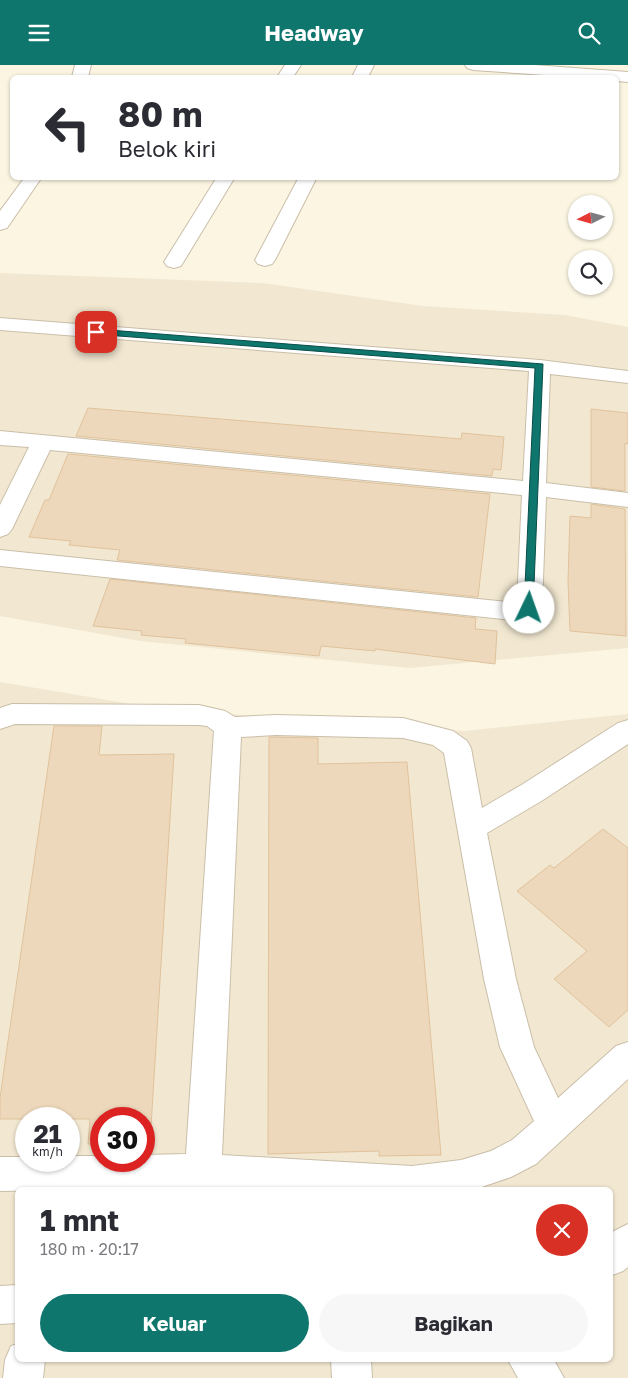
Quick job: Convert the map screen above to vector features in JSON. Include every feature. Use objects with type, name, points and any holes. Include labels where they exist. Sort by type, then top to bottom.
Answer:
[{"type":"street","points":[[473,65],[602,75]]},
{"type":"street","points":[[0,224],[32,180]]},
{"type":"street","points":[[174,262],[224,180]]},
{"type":"street","points":[[265,260],[306,180]]},
{"type":"street","points":[[0,324],[540,366],[628,377]]},
{"type":"street","points":[[0,558],[523,612],[529,608],[536,489],[540,366]]},
{"type":"street","points":[[0,438],[536,489],[628,500]]},
{"type":"street","points":[[0,529],[42,443]]},
{"type":"street","points":[[4,711],[199,715],[216,717],[223,721],[228,728],[202,1171]]},
{"type":"street","points":[[228,728],[276,725],[403,728],[443,738],[457,748],[500,979],[517,1047],[553,1125]]},
{"type":"street","points":[[471,829],[533,792],[628,730]]},
{"type":"street","points":[[0,1175],[202,1171],[365,1179],[413,1187],[461,1177],[498,1165],[524,1151],[628,1057]]},
{"type":"street","points":[[613,1255],[628,1242]]},
{"type":"street","points":[[0,1305],[15,1304]]},
{"type":"street","points":[[23,1378],[25,1362]]},
{"type":"street","points":[[351,1362],[352,1378]]},
{"type":"street","points":[[530,1362],[544,1378]]},
{"type":"shaded area","points":[[0,273],[263,283],[423,306],[565,315],[628,327],[628,648],[410,668],[140,641],[0,616]]},
{"type":"shaded area","points":[[0,682],[161,709],[464,731],[628,714],[628,1378],[0,1378]]},
{"type":"building","points":[[88,408],[461,439],[462,433],[504,437],[501,470],[493,469],[492,476],[76,436]]},
{"type":"building","points":[[591,409],[628,413],[628,444],[625,443],[625,491],[591,487]]},
{"type":"building","points":[[68,454],[490,494],[478,597],[117,560],[120,550],[69,545],[71,541],[29,537],[45,500],[49,500]]},
{"type":"building","points":[[591,504],[625,509],[626,636],[570,631],[568,581],[570,516],[591,518]]},
{"type":"building","points":[[110,579],[476,618],[475,629],[497,631],[495,664],[375,649],[375,651],[321,646],[319,656],[185,643],[186,639],[141,635],[142,631],[93,626]]},
{"type":"building","points":[[54,726],[102,726],[99,755],[174,754],[152,1107],[90,1107],[90,1119],[80,1119],[80,1107],[15,1107],[15,1119],[0,1119],[0,1099]]},
{"type":"building","points":[[269,737],[318,738],[318,764],[407,762],[441,1155],[379,1156],[379,1151],[268,1154]]},
{"type":"building","points":[[603,829],[628,848],[628,1010],[609,1027],[554,979],[587,951],[517,891],[550,865],[554,868]]},
{"type":"building","points":[[90,1119],[90,1144],[88,1144]]},
{"type":"route","points":[[96,332],[540,366],[536,489],[529,608]]}]
